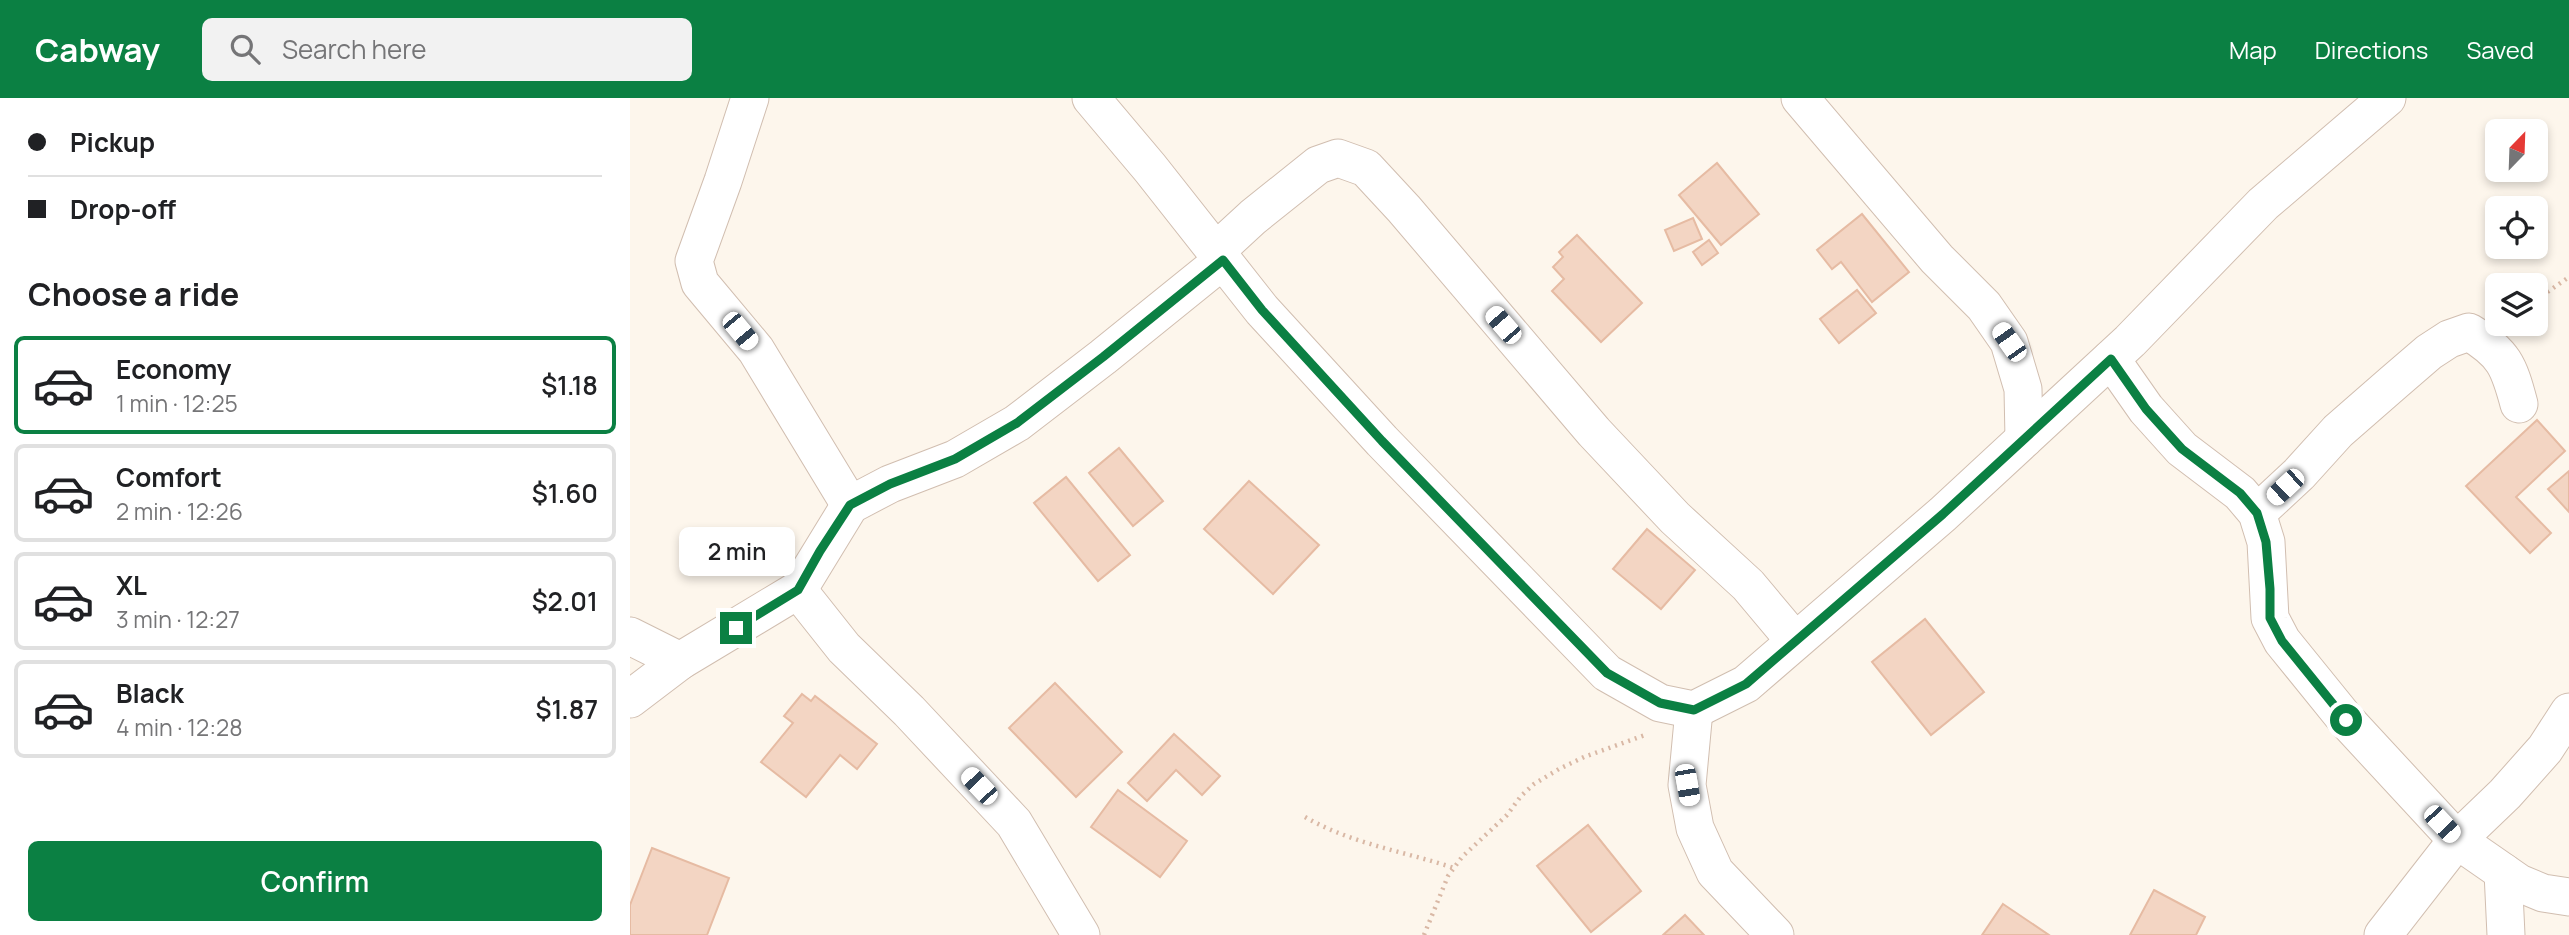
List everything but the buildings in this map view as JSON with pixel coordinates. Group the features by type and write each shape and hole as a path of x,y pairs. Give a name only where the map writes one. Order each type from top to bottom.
{"street":[{"path":"750,98 694,261 700,283 756,350 850,505"},
{"path":"1091,98 1262,310 1382,441 1607,673 1660,703 1688,709 1746,684 1943,514 2111,359 2263,204 2386,98"},
{"path":"1800,98 1937,259 1984,306 2009,342 2023,389 2024,439"},
{"path":"630,699 680,661 798,590 850,505 890,484 955,459 1017,423 1103,357 1219,256 1253,217 1318,165 1338,158 1366,168 1594,432 1675,518 1748,585 1795,641"},
{"path":"2257,513 2299,474 2338,431 2429,352 2449,339 2469,332 2493,347 2511,373 2519,404"},
{"path":"2111,359 2146,409 2182,449 2240,493 2257,513 2266,542 2270,618 2282,641 2346,720 2457,840 2519,883 2543,894 2569,897"},
{"path":"798,590 844,648 909,711 1014,823 1081,935"},
{"path":"630,636 680,661"},
{"path":"1688,709 1687,785 1695,828 1715,872 1775,935"},
{"path":"2383,935 2457,840 2505,794 2545,749 2569,712"},
{"path":"2503,872 2506,935"}],"path":[{"path":"2548,291 2569,276"},
{"path":"1424,935 1448,876 1534,784 1584,757 1644,736 1688,709"},
{"path":"1305,817 1325,829 1366,845 1420,856 1454,868"}],"route":[{"path":"736,628 798,590 850,505 890,484 955,459 1017,423 1223,260 1262,310 1382,441 1607,673 1660,703 1694,710 1746,684 1943,514 2111,359 2146,409 2182,449 2240,493 2257,513 2266,542 2270,618 2282,641 2346,720"}]}
